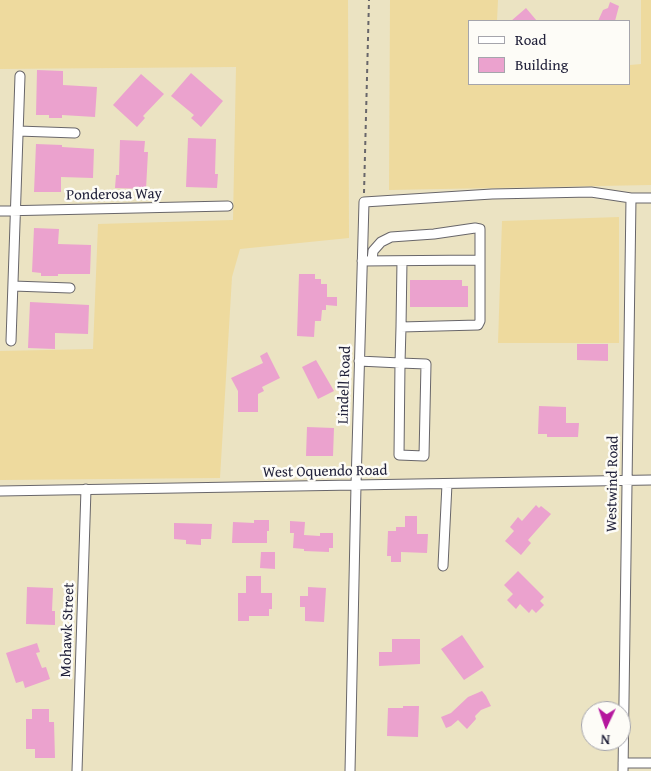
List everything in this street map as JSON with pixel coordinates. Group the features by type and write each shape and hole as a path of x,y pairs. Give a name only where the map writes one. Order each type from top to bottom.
{"street":[{"path":"11,341 20,76"},
{"path":"18,131 75,133"},
{"path":"364,202 492,194 590,192 631,198 651,198"},
{"name":"Westwind Road","path":"623,767 631,198"},
{"name":"Lindell Road","path":"350,771 364,202"},
{"name":"Ponderosa Way","path":"0,211 228,206"},
{"path":"372,261 372,251 382,242 391,238 480,229 480,321 478,325 401,326"},
{"path":"362,262 480,260"},
{"path":"359,361 400,363 426,364 424,456 399,455 400,363 402,261"},
{"path":"13,286 70,288"},
{"name":"West Oquendo Road","path":"0,491 651,480"},
{"path":"443,566 447,484"},
{"name":"Mohawk Street","path":"77,771 86,489"},
{"path":"623,767 651,762"}],"path":[{"path":"364,202 369,0"}],"sand":[{"path":"0,0 348,0 349,238 240,249 232,277 220,478 0,480 0,351 93,349 98,224 233,220 236,67 0,69"},
{"path":"390,0 498,0 497,20 468,20 468,85 631,85 631,65 641,64 641,0 651,0 651,185 389,190"},
{"path":"619,217 619,343 498,343 502,221"}],"building":[{"path":"610,2 619,6 615,20 598,20 603,10 608,8"},
{"path":"526,8 536,20 512,20"},
{"path":"37,70 63,71 63,85 97,87 95,117 62,115 62,118 49,118 49,115 36,115"},
{"path":"191,73 223,101 201,127 191,118 194,115 171,96"},
{"path":"141,74 164,94 143,116 145,118 137,127 113,105"},
{"path":"188,138 216,139 215,174 218,174 217,188 186,187"},
{"path":"120,140 145,141 144,152 148,152 146,189 115,188 116,175 119,175"},
{"path":"36,144 94,149 93,178 61,177 61,192 34,192"},
{"path":"34,228 59,229 58,244 91,245 90,274 41,276 41,273 32,272"},
{"path":"299,274 315,274 315,279 321,279 321,284 327,284 327,297 337,297 337,306 326,305 326,310 322,310 321,321 315,321 314,337 297,336"},
{"path":"410,280 462,280 462,286 468,286 468,307 410,307"},
{"path":"30,302 89,305 88,334 55,333 55,349 28,348"},
{"path":"577,344 608,344 608,361 577,360"},
{"path":"267,352 280,378 262,387 264,391 258,394 258,412 238,412 238,391 231,378 263,363 260,356"},
{"path":"316,360 334,391 318,399 302,367"},
{"path":"539,406 566,407 566,423 579,423 578,437 547,437 547,434 538,434"},
{"path":"307,427 334,428 333,456 306,456"},
{"path":"536,505 539,508 541,506 551,514 528,540 531,543 521,555 505,541 514,531 510,527 518,517 522,521"},
{"path":"405,516 417,516 417,534 428,534 427,553 401,552 401,562 391,562 391,556 387,556 388,531 396,531 396,527 405,527"},
{"path":"254,520 269,520 267,543 232,543 233,522 254,523"},
{"path":"290,521 305,522 304,535 320,536 320,533 333,533 333,548 329,548 329,552 304,551 304,549 293,548 294,533 290,533"},
{"path":"174,523 212,524 211,539 201,539 201,545 186,544 186,540 174,539"},
{"path":"261,552 275,552 275,569 260,568"},
{"path":"518,571 544,597 540,601 544,605 536,613 532,609 529,613 520,604 516,609 507,600 513,594 504,585"},
{"path":"246,576 261,576 261,593 272,593 272,609 269,609 269,616 249,616 249,621 238,621 238,593 246,593"},
{"path":"27,587 53,588 52,611 55,611 55,625 26,624"},
{"path":"308,587 326,588 324,622 305,621 305,607 300,607 300,596 308,596"},
{"path":"462,635 484,667 464,680 441,649"},
{"path":"392,639 420,639 420,664 379,666 379,652 392,652"},
{"path":"37,643 40,652 36,653 42,668 46,667 50,679 25,688 23,681 16,683 6,653"},
{"path":"482,691 491,706 481,710 467,729 458,720 446,728 441,717 451,713 468,697"},
{"path":"403,706 419,706 418,737 387,736 388,708 403,708"},
{"path":"32,709 49,709 49,722 54,722 55,758 35,758 35,749 26,749 26,719 32,719"}]}
